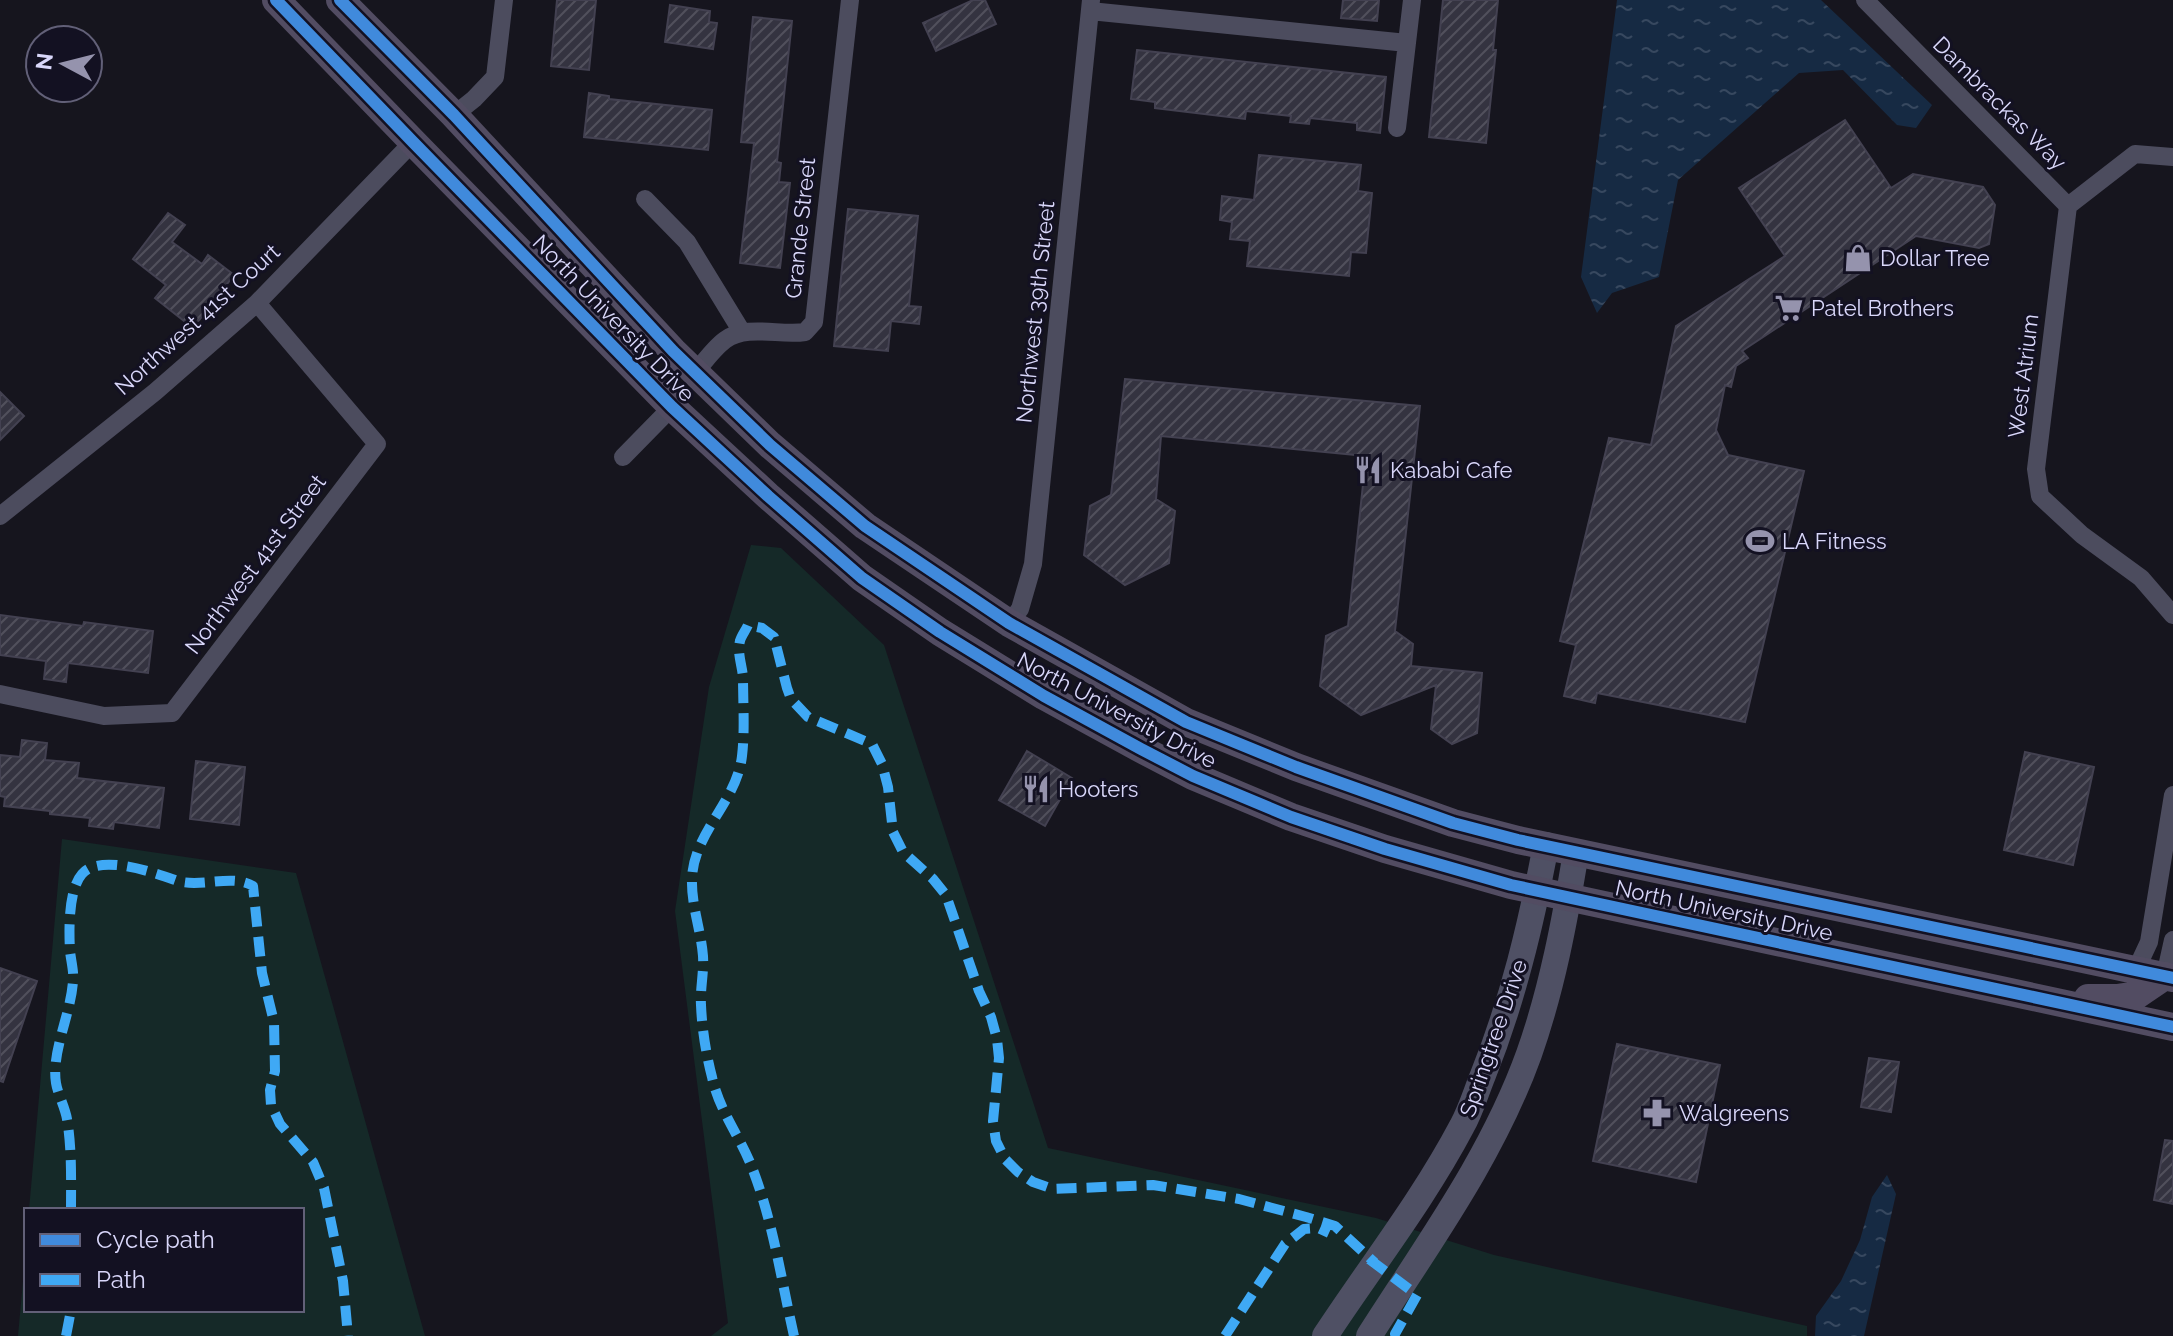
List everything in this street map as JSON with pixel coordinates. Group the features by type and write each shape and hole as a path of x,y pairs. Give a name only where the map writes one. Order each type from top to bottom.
{"main road":[{"name":"North University Drive","path":"276,0 679,413 768,496 862,578 955,642 1044,696 1193,776 1291,817 1385,849 1537,891 2173,1027"},
{"name":"North University Drive","path":"340,0 454,115 688,365 770,445 865,526 1009,623 1186,722 1296,767 1453,823 1576,852 2169,977"},
{"path":"614,346 631,347 654,368 688,365"},
{"path":"679,413 712,405 739,430 759,432"},
{"path":"2033,997 2117,998 2137,995 2169,977"},
{"path":"2145,1021 2173,1009"}],"street":[{"path":"454,115 495,77 504,0"},
{"name":"Grande Street","path":"742,332 805,332 814,322 850,0"},
{"path":"1397,128 1412,0"},
{"name":"Dambrackas Way","path":"1865,0 2068,206"},
{"path":"1090,5 1407,43"},
{"name":"Northwest 39th Street","path":"1009,623 1020,609 1033,564 1090,5"},
{"name":"Northwest 41st Court","path":"0,516 155,392 257,303 413,142"},
{"path":"2068,206 2135,154 2173,157"},
{"path":"645,199 687,242 742,332 724,340 688,365"},
{"name":"West Atrium","path":"2068,206 2036,469 2040,496 2082,535 2141,578 2173,615"},
{"name":"Northwest 41st Street","path":"0,694 104,716 172,713 377,444 257,303"},
{"path":"623,457 679,413"},
{"path":"2136,970 2149,942 2173,795"},
{"name":"Springtree Drive","path":"1325,1336 1425,1191 1464,1124 1510,999 1532,919 1546,845"},
{"name":"Springtree Drive","path":"1369,1336 1457,1202 1529,1055 1549,989 1576,852"},
{"path":"2169,977 2173,940"}],"green space":[{"path":"751,545 781,548 884,645 1048,1148 1376,1218 1494,1255 1807,1326 1807,1336 711,1336 728,1323 675,911 709,687"},
{"path":"62,839 296,873 425,1336 18,1336 24,1270 24,1312 304,1312 304,1208 29,1208"}],"water":[{"path":"1617,0 1821,0 1932,105 1916,128 1897,125 1843,70 1799,73 1678,180 1659,277 1612,293 1597,313 1581,277"},
{"path":"1887,1175 1896,1194 1864,1336 1815,1336 1816,1316 1841,1281 1860,1240 1872,1197"}],"building":[{"path":"557,0 596,0 589,70 551,66"},
{"path":"973,0 985,0 996,24 936,51 923,23"},
{"path":"1343,0 1379,0 1377,21 1341,18"},
{"path":"1443,0 1498,0 1486,143 1429,137"},
{"path":"670,5 710,11 709,22 717,23 713,49 665,42"},
{"path":"753,17 792,21 777,162 781,163 779,182 790,183 780,268 740,263 754,143 741,142"},
{"path":"1137,50 1386,77 1380,133 1357,130 1357,123 1310,118 1309,124 1290,122 1291,116 1246,111 1245,119 1155,108 1155,102 1131,99"},
{"path":"589,93 609,96 609,99 712,110 708,150 584,137"},
{"path":"1845,120 1891,188 1913,174 1983,187 1995,205 1989,244 1979,248 1916,236 1742,351 1748,358 1736,366 1731,387 1725,385 1716,430 1728,455 1804,471 1745,722 1597,693 1595,703 1564,696 1576,645 1560,641 1609,438 1651,445 1676,326 1785,256 1739,188"},
{"path":"1259,155 1361,165 1358,191 1372,193 1366,253 1351,252 1349,276 1247,266 1250,241 1230,239 1232,222 1220,220 1222,196 1254,200"},
{"path":"848,209 918,216 909,306 921,307 919,324 891,321 888,351 834,346"},
{"path":"168,213 185,225 172,242 202,264 208,255 234,275 193,328 155,298 166,285 133,259"},
{"path":"1125,379 1420,406 1395,631 1413,644 1411,666 1482,673 1477,733 1452,744 1431,729 1436,685 1361,715 1320,686 1326,636 1348,626 1366,456 1161,436 1156,499 1175,511 1169,563 1125,585 1084,555 1090,506 1111,495"},
{"path":"0,392 24,416 0,440"},
{"path":"0,615 153,631 148,673 68,663 66,682 44,679 46,661 0,655"},
{"path":"22,740 47,743 45,760 79,763 77,778 164,788 159,828 114,822 113,829 89,826 90,818 4,806 5,797 0,796 0,755 20,757"},
{"name":"Hooters","path":"1027,751 1072,778 1045,826 999,800"},
{"path":"2025,752 2094,767 2073,865 2004,850"},
{"path":"196,761 245,767 239,825 190,819"},
{"path":"0,968 37,981 3,1082 0,1081"},
{"name":"Walgreens","path":"1617,1044 1720,1065 1696,1182 1593,1161"},
{"path":"1869,1058 1899,1062 1891,1112 1861,1107"},
{"path":"2165,1140 2173,1141 2173,1204 2154,1200"}],"marked path":[{"path":"794,1336 759,1186 719,1100 710,1068 701,999 703,956 692,888 700,846 732,788 742,756 743,677 739,646 748,625 762,628 774,637 791,699 808,717 872,744 888,787 893,832 903,852 946,895 997,1039 999,1058 993,1121 996,1141 1005,1159 1033,1182 1053,1189 1153,1185 1239,1199 1306,1217 1335,1226 1375,1263"},
{"path":"71,1208 69,1130 55,1071 73,981 70,922 77,881 90,868 114,865 142,869 185,882 235,881 253,886 262,973 274,1022 275,1071 270,1090 271,1105 280,1124 313,1162 324,1188 343,1281 348,1336"},
{"path":"1225,1336 1285,1244 1304,1229 1318,1228 1329,1233"},
{"path":"1369,1259 1417,1295 1396,1336"},
{"path":"66,1336 71,1312"}],"cycle path":[{"path":"276,0 672,407 862,578 940,632 1044,696 1141,749 1193,776 1291,817 1385,849 1511,885 2173,1027"},
{"path":"340,0 454,115 673,351 770,445 865,526 1009,623 1186,722 1296,767 1453,823 1518,840 2173,978"}],"place":[{"name":"Dollar Tree","path":"1858,258"},
{"name":"Patel Brothers","path":"1789,308"},
{"name":"Kababi Cafe","path":"1368,470"},
{"name":"LA Fitness","path":"1760,541"},
{"name":"Hooters","path":"1036,789"},
{"name":"Walgreens","path":"1657,1113"}]}
